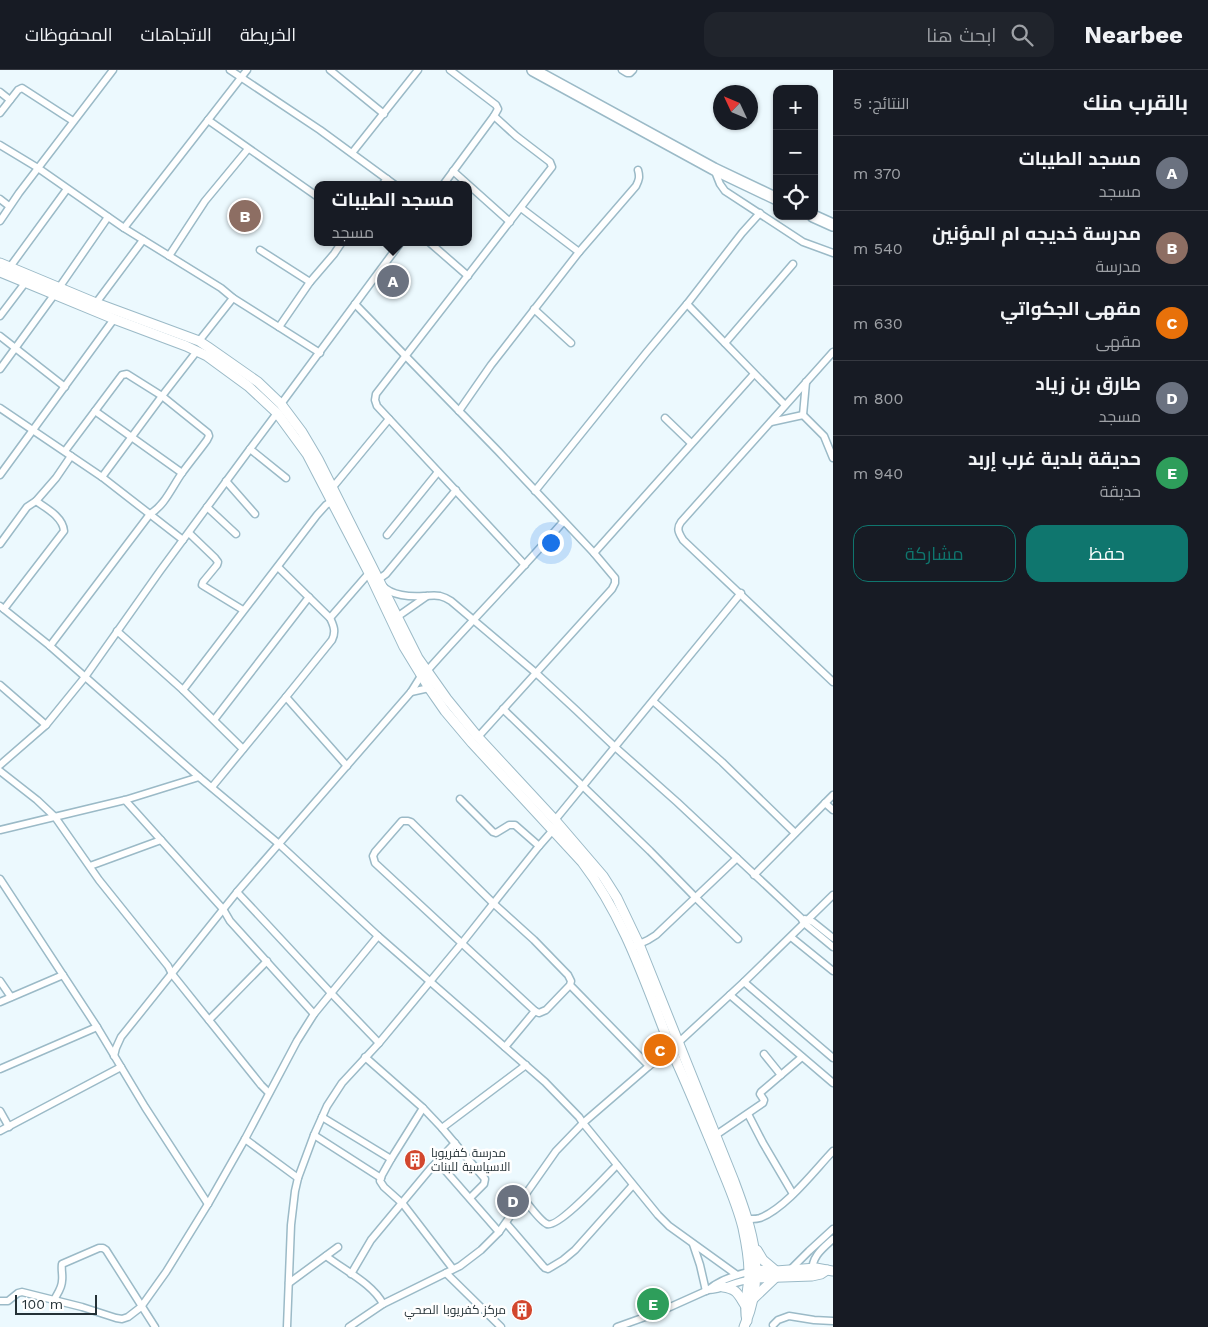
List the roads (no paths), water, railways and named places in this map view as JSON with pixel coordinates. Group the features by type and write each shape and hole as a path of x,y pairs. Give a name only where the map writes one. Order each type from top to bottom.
{"highway":[{"path":"533,70 714,169 773,197"},
{"path":"548,70 707,158 773,190"},
{"path":"818,211 833,218"},
{"path":"818,218 833,225"}],"main road":[{"path":"0,264 10,267 114,319 198,346 207,356 248,386 277,413 307,454 369,573 404,647 503,778 553,830 592,875 636,946 679,1042 696,1095 735,1201 760,1257 776,1274"},
{"path":"0,272 26,283 96,303 198,346 235,365 258,382 281,404 311,445 418,658 429,688 457,719 478,736 555,820 603,876 620,905 672,1049 716,1135 734,1181 744,1220 748,1258 753,1275 744,1311 745,1324"},
{"path":"745,1324 751,1312 754,1298 754,1242"},
{"path":"753,1275 812,1272 820,1268 830,1270"},
{"path":"754,1298 776,1274 790,1270 812,1272"},
{"path":"723,1286 735,1290 746,1305"}],"street":[{"path":"0,221 9,206 113,70"},
{"path":"230,70 302,118 390,181"},
{"path":"124,228 247,70"},
{"path":"330,70 384,114"},
{"path":"352,153 418,70"},
{"path":"446,181 498,109 496,105 450,70"},
{"path":"622,70 627,73 633,70"},
{"path":"0,113 18,90 22,88 73,121"},
{"path":"0,92 10,100"},
{"path":"494,116 552,165 552,167 375,397 375,402 525,565"},
{"path":"208,120 314,194"},
{"path":"0,145 38,168 124,228 221,288 233,298 320,353"},
{"path":"169,256 205,201 248,149"},
{"path":"714,169 720,184 726,191 803,242 833,253"},
{"path":"459,411 490,365 578,252 639,182 638,170"},
{"path":"454,171 465,181"},
{"path":"472,187 510,222"},
{"path":"10,267 67,189"},
{"path":"0,199 9,206"},
{"path":"521,208 578,252"},
{"path":"535,491 687,304 742,233 760,214"},
{"path":"0,370 57,292 108,217"},
{"path":"96,303 143,240"},
{"path":"279,327 310,282 339,246"},
{"path":"281,404 398,246"},
{"path":"434,246 468,276"},
{"path":"260,250 310,282"},
{"path":"725,342 793,264"},
{"path":"0,316 26,283"},
{"path":"102,477 233,298"},
{"path":"356,304 594,553 616,580 615,586 478,736"},
{"path":"687,304 785,405"},
{"path":"534,309 571,343"},
{"path":"0,475 114,319"},
{"path":"0,336 65,387"},
{"path":"833,352 678,526 678,530 684,540 833,682"},
{"path":"50,646 150,514 168,496 182,472 209,436 208,433 162,396 127,374 122,375 65,451"},
{"path":"594,553 754,374"},
{"path":"802,416 806,382"},
{"path":"0,408 102,477 183,540"},
{"path":"94,411 182,472"},
{"path":"0,765 46,725 85,676 277,413"},
{"path":"770,422 802,416"},
{"path":"802,416 824,436 833,458"},
{"path":"665,418 691,443"},
{"path":"333,487 389,419"},
{"path":"250,449 286,478"},
{"path":"0,544 27,507 36,501 72,456"},
{"path":"387,535 438,472"},
{"path":"226,481 255,514"},
{"path":"456,490 380,582 384,588 413,596 438,595 447,598 536,673 833,947"},
{"path":"36,501 55,515 64,526 64,531 2,608 50,646 199,777 279,844 429,982 526,1065 580,1117 583,1124 663,1221 737,1275"},
{"path":"183,690 317,515 332,501"},
{"path":"207,507 236,534"},
{"path":"114,1056 121,1037 237,892 411,692 424,674 563,522"},
{"path":"189,533 218,562 202,586 243,610"},
{"path":"212,787 334,636 334,629 330,618 278,567"},
{"path":"330,618 369,573"},
{"path":"555,820 740,593"},
{"path":"397,617 427,596"},
{"path":"214,720 309,597"},
{"path":"117,631 183,690 243,749"},
{"path":"0,685 46,725"},
{"path":"411,692 429,688"},
{"path":"286,697 347,766"},
{"path":"653,701 722,762 795,833"},
{"path":"503,709 738,939"},
{"path":"0,771 55,818 99,880 168,966 172,974 269,1093"},
{"path":"0,830 125,800 199,777"},
{"path":"754,875 833,796"},
{"path":"460,799 493,832 496,833 510,825 516,825 538,846"},
{"path":"125,800 314,1014"},
{"path":"825,803 833,810"},
{"path":"408,820 493,903 534,940 566,972 570,979 570,985 546,1010 539,1013 535,1011 375,863 373,856 402,821 408,820"},
{"path":"288,1327 292,1213 295,1191 314,1135 327,1106 352,1070 462,943 538,846 553,830"},
{"path":"90,866 161,840"},
{"path":"636,946 656,935 737,858"},
{"path":"0,879 97,1027 208,1204"},
{"path":"237,892 378,1042"},
{"path":"679,1042 744,982 791,936 804,920 833,895"},
{"path":"804,920 813,922 833,938"},
{"path":"0,1301 8,1301 22,1292 122,1319 128,1317 141,1307 166,1272 208,1204 297,1041 314,1014 378,936"},
{"path":"791,936 833,971"},
{"path":"209,1020 267,961"},
{"path":"0,1002 63,974"},
{"path":"0,981 11,997"},
{"path":"744,982 833,1058"},
{"path":"570,985 649,1066"},
{"path":"730,995 833,1083"},
{"path":"505,1047 535,1011"},
{"path":"0,1069 97,1027"},
{"path":"349,1327 383,1304 446,1273 474,1256 499,1232 550,1158 583,1124 649,1066 672,1049"},
{"path":"764,1054 781,1075"},
{"path":"365,1057 423,1108 485,1178 484,1184 470,1198"},
{"path":"716,1135 763,1103 764,1101 760,1093 802,1057"},
{"path":"442,1128 526,1065"},
{"path":"0,1131 121,1067"},
{"path":"380,1178 423,1108"},
{"path":"0,1111 9,1127"},
{"path":"748,1114 793,1194"},
{"path":"322,1117 391,1159"},
{"path":"314,1135 380,1178 382,1184 403,1204 453,1269"},
{"path":"245,1139 298,1178"},
{"path":"351,1274 371,1240 455,1142"},
{"path":"744,1220 759,1218 774,1210 793,1194 833,1151"},
{"path":"437,1161 499,1232"},
{"path":"524,1198 545,1223 551,1225 568,1214 617,1166"},
{"path":"506,1222 543,1266 548,1269 575,1250 633,1185"},
{"path":"790,1270 808,1250 833,1229"},
{"path":"812,1272 817,1253 833,1239"},
{"path":"692,1243 708,1291"},
{"path":"289,1283 338,1247"},
{"path":"54,1300 61,1287 62,1264 101,1248 106,1250 155,1327"},
{"path":"326,1256 371,1289 383,1304"},
{"path":"446,1273 501,1327"},
{"path":"708,1291 714,1285 737,1275 753,1275"},
{"path":"617,1327 628,1325 708,1291 716,1290 753,1275"},
{"path":"772,1324 789,1316 833,1321"},
{"path":"814,1320 818,1327"}],"place":[{"name":"مدرسة خديجه ام المؤنين","path":"245,216"},
{"name":"مسجد الطيبات","path":"393,281"},
{"name":"مقهى الجكواتي","path":"660,1050"},
{"name":"مدرسة كفريوبا الاسياسية للبنات","path":"415,1160"},
{"name":"طارق بن زياد","path":"513,1201"},
{"name":"حديقة بلدية غرب إربد","path":"653,1304"},
{"name":"مركز كفريوبا الصحي","path":"522,1310"}]}
